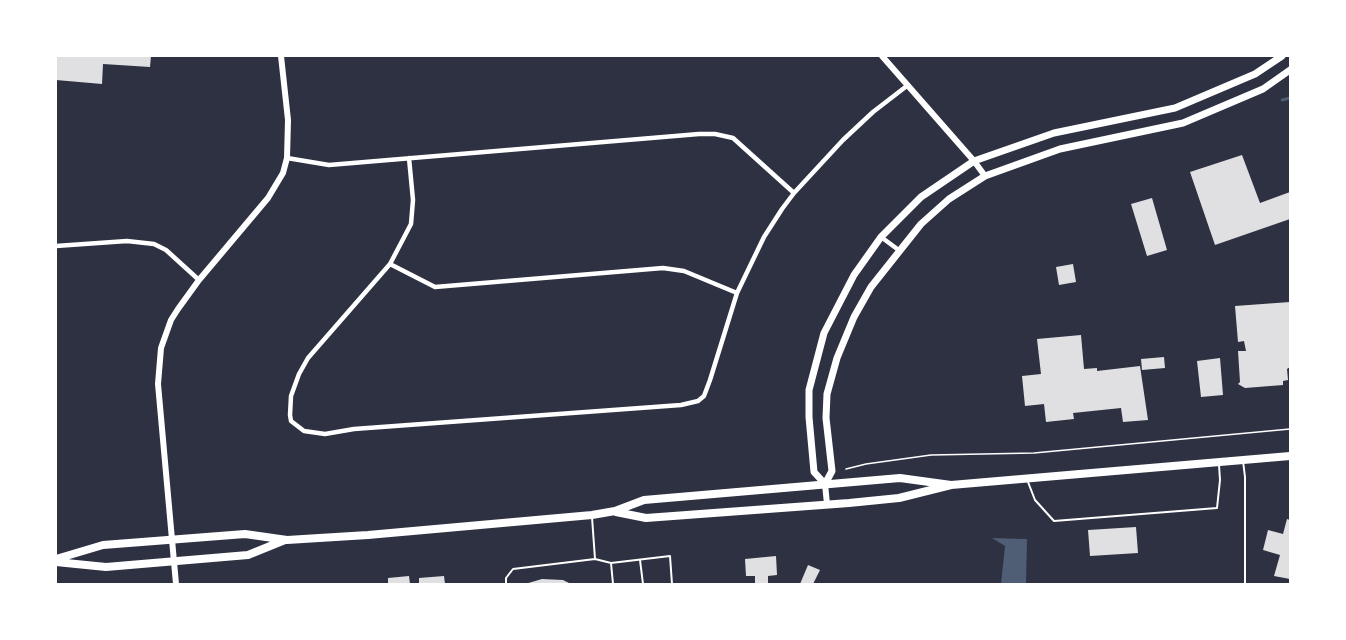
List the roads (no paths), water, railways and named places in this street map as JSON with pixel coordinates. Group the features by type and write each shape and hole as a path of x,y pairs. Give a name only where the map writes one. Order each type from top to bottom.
{"main road":[{"path":"825,484 814,472 808,417 809,390 824,333 854,275 881,237 921,197 974,161 1054,133 1175,108 1255,74 1282,56"},
{"path":"825,484 832,471 826,418 827,394 837,358 854,317 871,287 921,224 949,199 985,176 1060,149 1182,123 1263,89 1290,70"},
{"path":"615,511 646,518 827,504 899,498 951,485 1290,456"},
{"path":"56,561 103,545 173,539 245,534 286,540 368,535 592,515 615,511 644,500 900,478 951,485"},
{"path":"56,561 106,567 248,555 286,540"}],"street":[{"path":"176,585 158,384 161,348 171,320 200,280 268,198 283,173 287,158 288,120 281,56"},
{"path":"882,56 985,176"},
{"path":"409,158 413,200 411,224 390,264 308,358 299,374 291,396 290,415 291,421 304,431 325,434 354,429 681,405 698,400 704,396 737,293 764,237 794,193 843,140 873,112 908,85"},
{"path":"287,158 329,165 715,134 733,138 794,193"},
{"path":"881,237 900,251"},
{"path":"56,246 143,241 166,250 200,280"},
{"path":"390,264 435,287 663,268 684,271 737,293"},
{"path":"825,484 827,504"}],"lane":[{"path":"1243,460 1245,585"},
{"path":"1026,479 1035,500 1053,521 1217,508 1219,462"},
{"path":"592,515 595,559"},
{"path":"506,585 506,578 513,569 595,559 611,562 670,556 672,585"},
{"path":"640,560 643,585"},
{"path":"611,562 613,585"}],"water":[{"path":"992,538 1027,539 1026,584 1001,584 1005,546"}],"waterway":[{"path":"1282,100 1290,98"}]}
